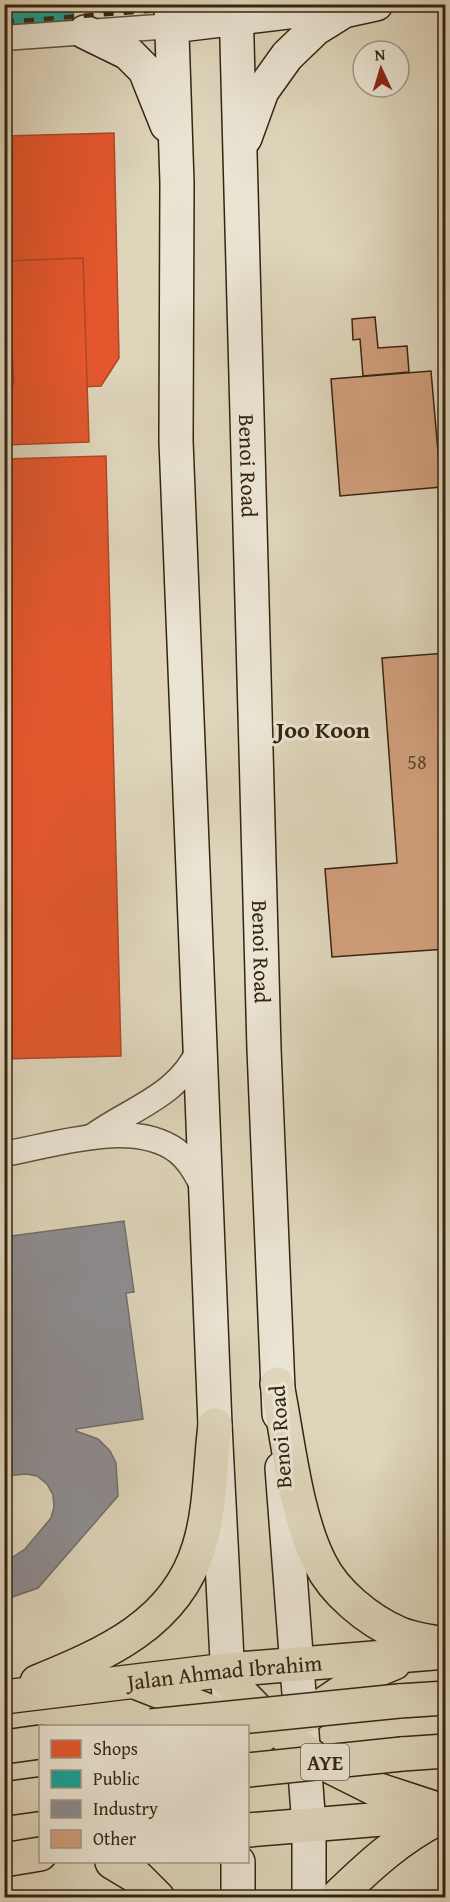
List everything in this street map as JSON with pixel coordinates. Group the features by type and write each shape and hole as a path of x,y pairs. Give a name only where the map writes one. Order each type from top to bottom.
{"main road":[{"path":"172,15 349,4"},
{"path":"240,153 262,91 287,56 315,28 344,11 376,4"},
{"name":"Benoi Road","path":"236,10 264,1049 277,1384 296,1666 269,1734"},
{"name":"Benoi Road","path":"172,15 177,183 176,441 202,1044 215,1425 228,1675 269,1734 309,1826 309,1898"},
{"path":"85,32 128,53 145,70 166,119 173,176 177,183"},
{"path":"277,1384 305,1526 320,1564 338,1590 363,1611 398,1634 446,1645"},
{"path":"4,1696 75,1666 130,1638 171,1602 187,1577 199,1546 215,1425"},
{"name":"Jalan Ahmad Ibrahim","path":"4,1696 446,1652"},
{"path":"249,1770 269,1734 311,1712 370,1673 412,1655"},
{"path":"228,1675 269,1734"},
{"path":"133,1682 245,1725"},
{"name":"AYE","path":"161,1725 446,1698"},
{"path":"249,1726 269,1734 373,1788 446,1813"},
{"path":"4,1747 39,1742"},
{"name":"AYE","path":"249,1772 446,1751"},
{"path":"4,1799 39,1794"},
{"path":"249,1830 446,1813"},
{"path":"336,1898 381,1855 416,1829 446,1813"},
{"path":"4,1860 39,1854"},
{"path":"114,1863 137,1877 158,1898"},
{"path":"238,1863 238,1898"}],"street":[{"path":"4,38 85,32 172,15"},
{"path":"90,1139 121,1117 160,1096 186,1074 202,1044"},
{"path":"4,1154 121,1134 144,1136 178,1152 192,1167 207,1194"}],"building: Shops":[{"path":"114,133 119,358 101,386 42,389 21,367 8,271 4,271 4,136"},
{"path":"83,258 89,442 4,445 4,261"},
{"path":"4,340 12,356 14,382 4,412"},
{"path":"106,456 121,1056 4,1059 4,459"}],"building: Public":[{"path":"4,4 87,4 73,5 74,25 4,30"}],"building: Industry":[{"path":"124,1221 134,1292 126,1293 143,1419 76,1429 76,1431 98,1439 110,1451 116,1463 118,1496 38,1588 4,1600 4,1563 25,1549 51,1518 54,1507 53,1495 47,1484 37,1476 26,1474 4,1476 4,1237"}],"building: Other":[{"path":"375,317 378,348 407,346 409,372 363,376 360,339 353,340 352,319"},
{"path":"431,371 441,487 340,496 331,379"},
{"path":"446,653 446,949 332,957 325,869 397,863 382,658"}],"railway":[{"path":"4,22 237,4"}],"district":[{"name":"Joo Koon","path":"323,729"}]}
